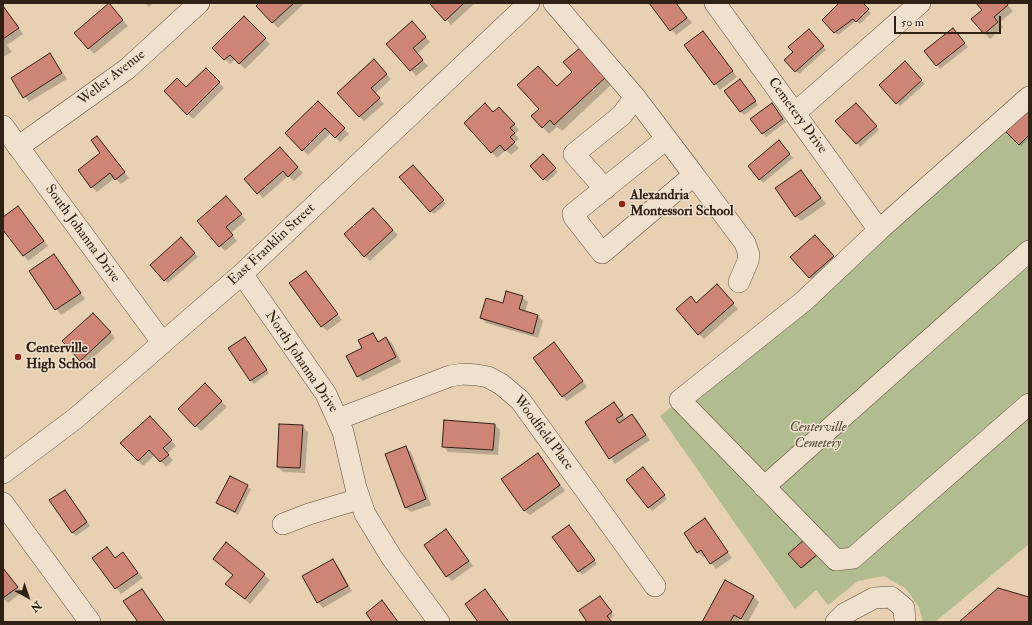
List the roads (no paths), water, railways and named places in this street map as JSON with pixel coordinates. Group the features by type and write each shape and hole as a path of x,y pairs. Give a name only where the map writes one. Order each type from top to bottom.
{"street":[{"name":"Weller Avenue","path":"18,146 127,69 199,3"},
{"name":"East Franklin Street","path":"3,474 76,418 242,274 530,3"},
{"path":"554,3 635,97 745,243 749,255 739,282"},
{"name":"Cemetery Drive","path":"715,3 879,230"},
{"path":"795,113 920,3"},
{"path":"605,189 574,154 622,115 635,97"},
{"path":"1029,97 879,230 804,301 680,400 836,560 853,558 1029,404"},
{"name":"South Johanna Drive","path":"3,126 162,342"},
{"path":"666,139 573,216 603,254 694,174"},
{"path":"764,487 1029,251"},
{"name":"North Johanna Drive","path":"242,274 326,394 338,419 360,499 379,539 439,622"},
{"name":"Woodfield Place","path":"338,419 450,376 463,374 488,377 501,384 520,400 655,586"},
{"path":"283,524 309,514 360,499"},
{"path":"3,503 90,622"},
{"path":"836,622 844,614 874,598 891,597 904,608 905,622"}],"place":[{"name":"Alexandria Montessori School","path":"622,204"},
{"name":"Centerville High School","path":"18,357"}],"park label":[{"name":"Centerville Cemetery","path":"818,436"}]}
